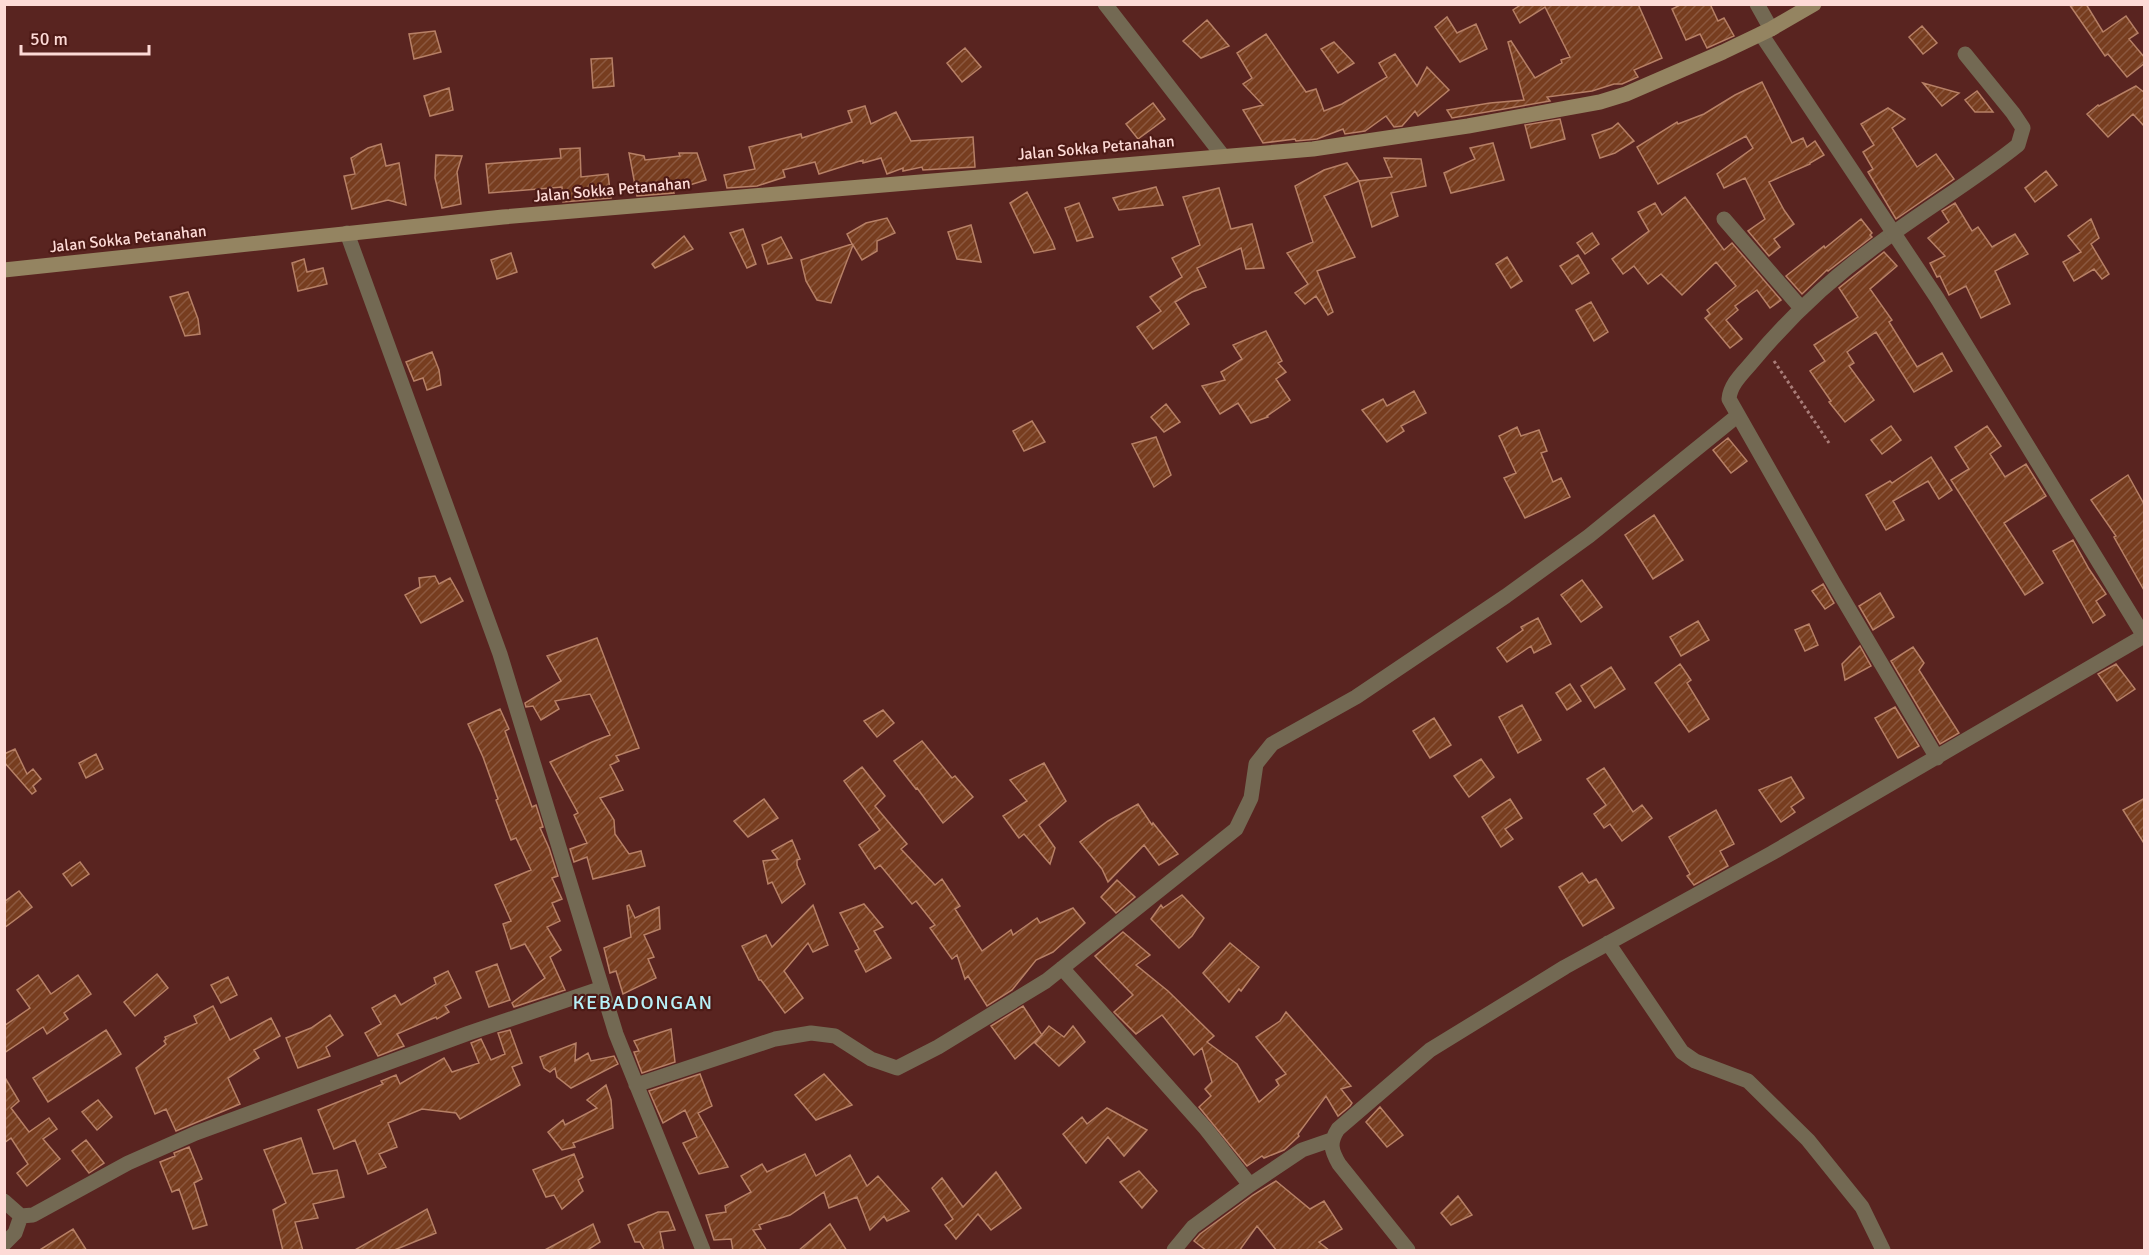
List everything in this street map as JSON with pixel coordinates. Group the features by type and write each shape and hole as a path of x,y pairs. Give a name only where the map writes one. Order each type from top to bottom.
{"main road":[{"name":"Jalan Sokka Petanahan","path":"4,270 527,215 1313,149 1468,126 1600,102 1626,94 1766,32 1814,4"}],"street":[{"path":"1105,4 1223,156"},
{"path":"1408,1251 1339,1164 1332,1151 1331,1140 1338,1129 1430,1050 1565,967 1772,853 2144,636 1937,298 1766,32 1757,4"},
{"path":"1937,758 1737,416 1729,399 1729,392 1764,347 1801,308 1873,247 2013,149 2021,139 2023,128 1965,54"},
{"path":"1724,219 1801,308"},
{"path":"347,233 500,654 616,1034 703,1251"},
{"path":"636,1085 775,1039 811,1033 835,1036 871,1059 897,1068 938,1047 1046,981 1236,829 1251,798 1256,765 1272,744 1356,697 1506,596 1589,536 1737,416"},
{"path":"1608,943 1682,1052 1695,1060 1748,1081 1808,1140 1862,1207 1883,1251"},
{"path":"1062,968 1206,1129 1250,1185"},
{"path":"4,1201 21,1216 33,1215 128,1163 196,1133 469,1033 602,988"},
{"path":"1174,1251 1193,1227 1250,1185 1302,1150 1331,1140"},
{"path":"4,1244 15,1233 21,1216"}],"path":[{"path":"1764,347 1829,443"}],"building":[{"path":"1522,4 1638,4 1662,58 1634,70 1638,77 1622,84 1547,97 1550,101 1452,118 1447,110 1524,100 1508,42 1511,41 1535,78 1562,63 1561,60 1570,57 1545,7 1520,23 1513,10"},
{"path":"1682,4 1710,4 1718,21 1724,18 1734,36 1707,48 1700,34 1686,40 1672,9"},
{"path":"2069,4 2086,4 2103,32 2126,16 2138,33 2129,39 2145,58 2145,63 2127,77 2108,54 2105,56"},
{"path":"1447,17 1457,33 1476,24 1487,49 1460,62 1435,27"},
{"path":"1207,20 1229,46 1201,58 1183,41"},
{"path":"1922,26 1937,43 1923,54 1909,37"},
{"path":"435,31 441,52 414,59 409,34"},
{"path":"1266,34 1306,92 1316,89 1324,111 1342,104 1387,77 1379,63 1395,54 1417,86 1427,67 1449,90 1418,116 1415,111 1402,126 1394,127 1386,116 1365,131 1345,134 1343,129 1317,139 1263,143 1243,110 1263,105 1243,84 1252,78 1237,53"},
{"path":"1334,42 1354,63 1338,73 1321,49"},
{"path":"965,48 981,67 962,82 947,63"},
{"path":"612,58 614,86 593,88 591,59"},
{"path":"1762,82 1792,143 1803,138 1807,147 1815,141 1824,155 1810,164 1769,182 1794,224 1774,239 1780,247 1769,256 1748,231 1765,219 1745,178 1724,188 1717,174 1753,148 1746,136 1658,184 1637,147 1677,122 1678,124 1704,114"},
{"path":"1923,83 1959,93 1942,106"},
{"path":"2136,86 2145,93 2145,127 2133,114 2108,137 2087,114 2098,105"},
{"path":"449,88 453,110 430,116 424,96"},
{"path":"1977,91 1993,112 1975,112 1965,100"},
{"path":"1153,103 1165,119 1138,139 1126,124"},
{"path":"865,106 871,124 896,112 911,141 973,137 975,167 923,170 922,167 903,171 903,168 887,174 881,158 863,163 863,160 819,174 815,162 783,170 785,177 757,186 727,188 724,175 755,169 749,147 801,134 802,138 852,122 848,111"},
{"path":"1888,108 1905,119 1892,128 1917,167 1936,154 1954,179 1896,219 1868,172 1873,169 1863,152 1874,145 1861,124"},
{"path":"1560,119 1565,139 1531,148 1525,125"},
{"path":"1618,123 1634,141 1615,153 1600,158 1592,135 1612,128"},
{"path":"1493,143 1504,180 1451,193 1444,173 1475,159 1470,148"},
{"path":"381,144 386,166 399,163 406,205 388,200 352,209 344,176 355,174 351,158 368,148"},
{"path":"580,148 581,177 608,174 611,198 563,202 562,187 489,193 486,164 561,158 560,149"},
{"path":"629,153 644,156 645,160 680,156 679,153 697,153 706,180 673,190 674,193 637,196"},
{"path":"436,155 462,156 457,172 461,204 442,208 435,178"},
{"path":"1384,158 1421,159 1426,186 1391,193 1398,216 1372,227 1359,181 1392,177"},
{"path":"1347,163 1359,181 1324,196 1355,257 1317,271 1333,312 1328,315 1316,296 1305,304 1295,293 1308,284 1287,253 1313,242 1295,186 1324,170"},
{"path":"2046,171 2057,185 2035,202 2025,188"},
{"path":"1156,187 1163,205 1119,210 1113,198"},
{"path":"1219,188 1231,229 1252,224 1264,268 1246,269 1241,248 1197,268 1206,287 1175,302 1189,324 1153,349 1137,327 1161,311 1150,297 1182,277 1172,258 1200,245 1183,197"},
{"path":"1027,192 1055,249 1034,253 1010,203"},
{"path":"1685,197 1724,250 1732,243 1781,300 1770,308 1757,290 1735,306 1738,310 1726,320 1742,339 1730,348 1705,318 1710,314 1707,310 1736,286 1716,262 1682,295 1661,274 1648,284 1634,266 1623,274 1612,259 1649,231 1638,212 1655,203 1662,215"},
{"path":"1079,203 1093,237 1077,241 1065,208"},
{"path":"1955,203 1972,231 1978,227 1992,247 2015,234 2028,254 1995,271 2010,304 1981,318 1966,286 1949,295 1940,276 1937,277 1930,263 1945,256 1928,238 1949,222 1942,211"},
{"path":"887,218 895,233 877,241 877,251 862,260 853,245 831,303 817,300 806,281 801,260 852,244 847,234 866,223"},
{"path":"1861,219 1872,233 1870,235 1872,237 1827,270 1802,294 1786,276"},
{"path":"2091,219 2099,238 2091,244 2109,274 2102,279 2094,269 2074,281 2063,262 2081,252 2068,236"},
{"path":"971,225 981,262 957,259 948,232"},
{"path":"743,229 756,264 747,268 730,233"},
{"path":"1592,233 1599,244 1585,254 1577,243"},
{"path":"684,236 693,249 655,268 652,264"},
{"path":"781,237 792,258 768,264 762,245"},
{"path":"1884,252 1897,266 1870,289 1892,320 1889,322 1917,367 1942,353 1952,371 1914,392 1876,332 1847,352 1854,363 1849,366 1874,400 1845,422 1829,402 1831,401 1810,371 1825,361 1814,345 1858,317 1839,288"},
{"path":"511,253 517,272 497,279 491,260"},
{"path":"1578,255 1589,273 1572,284 1560,266"},
{"path":"1507,257 1522,281 1511,288 1496,264"},
{"path":"304,259 307,272 323,268 327,284 298,291 292,263"},
{"path":"188,292 198,319 200,334 185,336 170,297"},
{"path":"1591,302 1608,332 1594,341 1576,310"},
{"path":"1266,331 1282,361 1278,363 1286,372 1276,379 1290,400 1268,417 1251,423 1238,403 1220,414 1202,386 1225,380 1221,372 1242,359 1233,345"},
{"path":"432,352 439,370 441,385 427,390 423,378 414,381 406,362"},
{"path":"1414,391 1426,413 1401,426 1404,431 1387,442 1362,410 1383,399 1387,406"},
{"path":"1166,404 1180,422 1164,432 1151,417"},
{"path":"1032,421 1045,442 1024,451 1013,431"},
{"path":"1891,426 1901,440 1882,454 1871,440"},
{"path":"1987,426 2001,446 1990,454 2005,477 2026,464 2046,496 2004,523 2043,583 2025,595 1951,480 1969,469 1955,447"},
{"path":"1517,427 1521,436 1539,430 1547,451 1541,453 1553,482 1561,478 1570,497 1525,518 1504,478 1516,473 1499,436"},
{"path":"1156,437 1171,475 1154,487 1132,444"},
{"path":"1728,438 1747,461 1731,473 1713,450"},
{"path":"1931,457 1952,490 1939,499 1928,481 1893,501 1904,520 1886,530 1866,495 1890,481 1892,483"},
{"path":"2128,475 2145,506 2145,592 2114,537 2116,536 2091,500"},
{"path":"1654,515 1683,560 1653,579 1625,535"},
{"path":"2073,540 2106,594 2096,601 2105,615 2093,623 2053,551"},
{"path":"435,576 439,584 450,578 463,601 421,623 405,595 420,587 419,578"},
{"path":"1582,580 1602,607 1581,622 1561,595"},
{"path":"1823,584 1834,603 1825,609 1812,591"},
{"path":"1880,593 1894,617 1873,630 1859,606"},
{"path":"1538,618 1551,644 1534,653 1531,646 1507,662 1497,648 1523,630 1521,627"},
{"path":"1698,621 1709,640 1681,656 1670,637"},
{"path":"1809,624 1818,645 1805,651 1795,630"},
{"path":"597,638 639,748 616,756 619,761 610,765 623,790 600,798 614,820 615,834 629,854 641,851 645,866 593,879 587,857 574,862 570,849 587,843 574,815 578,813 550,762 610,735 590,694 555,701 559,709 541,720 533,706 526,707 525,703 561,681 547,656"},
{"path":"1860,646 1871,666 1845,680 1842,664"},
{"path":"1913,647 1924,663 1919,670 1959,733 1940,744 1891,661"},
{"path":"1680,664 1691,680 1687,683 1709,719 1689,732 1655,683"},
{"path":"2116,664 2135,689 2117,701 2098,674"},
{"path":"1611,667 1625,689 1595,708 1581,686"},
{"path":"1570,684 1581,701 1567,710 1556,693"},
{"path":"1522,705 1541,740 1518,753 1499,717"},
{"path":"1895,707 1919,746 1898,758 1875,718"},
{"path":"500,709 509,729 505,731 532,807 536,805 543,827 540,828 558,876 552,878 562,899 552,903 560,921 547,927 561,950 550,957 565,990 514,1007 512,1003 545,978 525,944 511,949 503,924 511,921 495,885 531,870 516,838 511,840 483,757 468,724"},
{"path":"883,710 894,723 877,737 864,721"},
{"path":"1434,718 1451,745 1430,758 1413,731"},
{"path":"922,741 952,778 955,776 973,797 943,823 894,761"},
{"path":"15,749 27,774 33,769 41,779 33,786 36,791 32,794 4,762 4,754"},
{"path":"96,754 103,769 86,778 79,763"},
{"path":"1481,759 1494,777 1469,797 1454,776"},
{"path":"1044,763 1066,801 1039,825 1055,848 1050,864 1024,834 1019,838 1003,816 1027,801 1010,780"},
{"path":"862,767 885,796 875,806 907,844 901,849 935,885 942,879 960,906 955,909 982,951 1011,930 1013,935 1037,918 1040,923 1073,908 1085,923 1053,952 1036,960 1012,990 987,1006 968,976 965,979 957,955 952,959 930,928 935,925 916,901 912,904 880,865 875,869 859,845 880,830 844,781"},
{"path":"1604,768 1633,812 1642,805 1652,818 1622,841 1610,824 1604,828 1594,814 1606,805 1587,779"},
{"path":"1791,777 1804,798 1791,807 1795,812 1781,822 1759,790"},
{"path":"2145,798 2145,845 2123,810"},
{"path":"764,799 778,818 748,837 734,821"},
{"path":"1510,799 1522,818 1505,829 1513,839 1501,847 1482,817"},
{"path":"1138,804 1152,825 1153,823 1178,854 1159,865 1144,845 1108,882 1102,869 1080,842 1108,821"},
{"path":"1716,810 1734,844 1720,851 1728,866 1694,885 1687,876 1690,874 1669,837"},
{"path":"792,840 800,859 797,860 797,865 805,884 782,903 772,882 768,884 763,861 778,859 772,851"},
{"path":"80,862 89,874 72,886 63,874"},
{"path":"1582,873 1589,883 1596,879 1614,908 1583,926 1559,887"},
{"path":"1117,880 1135,897 1116,913 1101,897"},
{"path":"19,891 32,907 4,928 4,902"},
{"path":"1182,895 1204,918 1192,936 1179,948 1151,919 1161,905 1163,908"},
{"path":"864,904 883,927 874,931 891,958 866,972 855,951 859,949 840,913"},
{"path":"629,905 635,918 659,907 660,929 644,935 654,957 648,959 656,978 623,994 616,971 610,973 604,948 631,937 627,906"},
{"path":"813,905 828,945 813,952 808,943 784,971 803,998 785,1013 759,980 742,946 766,935 772,947"},
{"path":"1123,932 1150,955 1136,965 1168,991 1214,1036 1207,1042 1237,1064 1259,1102 1279,1085 1276,1080 1286,1074 1256,1037 1280,1021 1286,1012 1351,1086 1341,1089 1352,1103 1350,1106 1338,1116 1326,1096 1298,1134 1299,1136 1284,1150 1264,1158 1262,1156 1247,1166 1199,1107 1211,1096 1205,1089 1212,1082 1202,1048 1194,1055 1162,1015 1136,1034 1114,1012 1133,995 1095,956"},
{"path":"1230,943 1259,967 1241,991 1239,989 1229,1002 1203,973"},
{"path":"497,964 510,1000 489,1007 476,972"},
{"path":"448,971 461,998 445,1006 449,1012 437,1019 436,1017 397,1034 404,1046 378,1056 365,1033 381,1024 372,1008 395,995 401,1005 436,984 434,978"},
{"path":"157,974 168,988 135,1016 124,1002"},
{"path":"38,975 51,994 78,975 91,994 64,1013 68,1019 47,1034 43,1027 4,1053 4,1026 30,1008 17,990"},
{"path":"228,977 237,995 221,1003 211,985"},
{"path":"213,1006 230,1040 271,1018 280,1036 254,1050 259,1058 228,1078 240,1104 176,1131 166,1109 155,1114 136,1068 166,1044 165,1037 197,1023 194,1016"},
{"path":"1023,1006 1042,1035 1015,1059 991,1026"},
{"path":"330,1015 343,1035 326,1047 330,1056 298,1068 286,1038 311,1028"},
{"path":"1049,1026 1064,1037 1073,1026 1085,1042 1059,1066 1035,1043"},
{"path":"671,1029 675,1062 642,1073 634,1052 639,1051 634,1041"},
{"path":"106,1030 121,1054 48,1102 33,1078"},
{"path":"510,1030 522,1063 512,1067 520,1085 460,1119 456,1113 422,1109 388,1123 397,1147 379,1154 386,1167 368,1174 355,1140 334,1149 318,1110 383,1084 381,1081 396,1075 400,1084 444,1058 452,1072 479,1063 471,1043 481,1039 491,1060 505,1054 498,1033"},
{"path":"576,1043 575,1061 588,1053 591,1061 614,1056 618,1064 571,1088 557,1077 555,1068 550,1072 544,1068 540,1057"},
{"path":"700,1074 712,1106 698,1113 728,1167 699,1174 683,1143 697,1137 685,1110 663,1123 649,1091"},
{"path":"824,1074 852,1105 816,1120 795,1095"},
{"path":"4,1076 19,1101 11,1108 29,1132 49,1118 57,1129 43,1139 60,1159 27,1186 17,1173 28,1164 11,1138 4,1143"},
{"path":"606,1085 611,1100 613,1128 573,1143 575,1147 562,1150 548,1132 563,1120 565,1125 597,1108 587,1100"},
{"path":"98,1100 112,1117 97,1130 82,1112"},
{"path":"1380,1107 1403,1135 1387,1147 1366,1122"},
{"path":"1107,1108 1147,1130 1124,1156 1108,1137 1086,1163 1063,1134 1082,1117 1087,1124"},
{"path":"301,1138 313,1174 337,1170 344,1197 313,1204 318,1218 295,1222 303,1251 283,1251 273,1210 286,1203 264,1150"},
{"path":"86,1140 104,1163 89,1173 72,1151"},
{"path":"189,1147 202,1179 194,1183 207,1225 193,1229 179,1189 172,1192 160,1162"},
{"path":"574,1154 583,1177 578,1180 583,1191 562,1209 554,1195 546,1197 533,1170"},
{"path":"805,1154 816,1176 850,1155 867,1186 878,1176 909,1211 887,1221 884,1216 870,1230 857,1197 829,1208 824,1192 790,1215 759,1225 761,1229 753,1230 767,1251 733,1251 731,1239 714,1240 706,1215 726,1212 725,1206 751,1192 741,1176 762,1164 767,1172"},
{"path":"1139,1171 1157,1191 1142,1208 1120,1182"},
{"path":"996,1172 1021,1208 991,1230 978,1214 956,1239 945,1225 953,1219 932,1188 942,1178 963,1207"},
{"path":"1276,1181 1310,1209 1324,1201 1342,1229 1319,1242 1330,1251 1277,1251 1257,1226 1239,1251 1207,1251 1194,1241 1200,1234 1253,1195"},
{"path":"1458,1196 1472,1215 1451,1225 1441,1213"},
{"path":"427,1209 436,1233 392,1251 353,1251"},
{"path":"658,1212 668,1212 675,1230 660,1232 664,1251 645,1251 640,1242 635,1242 628,1225"},
{"path":"593,1224 600,1242 586,1251 543,1251"},
{"path":"830,1224 847,1251 798,1251"},
{"path":"73,1229 87,1251 38,1251"}],"district":[{"name":"KEBADONGAN","path":"643,1002"}]}
